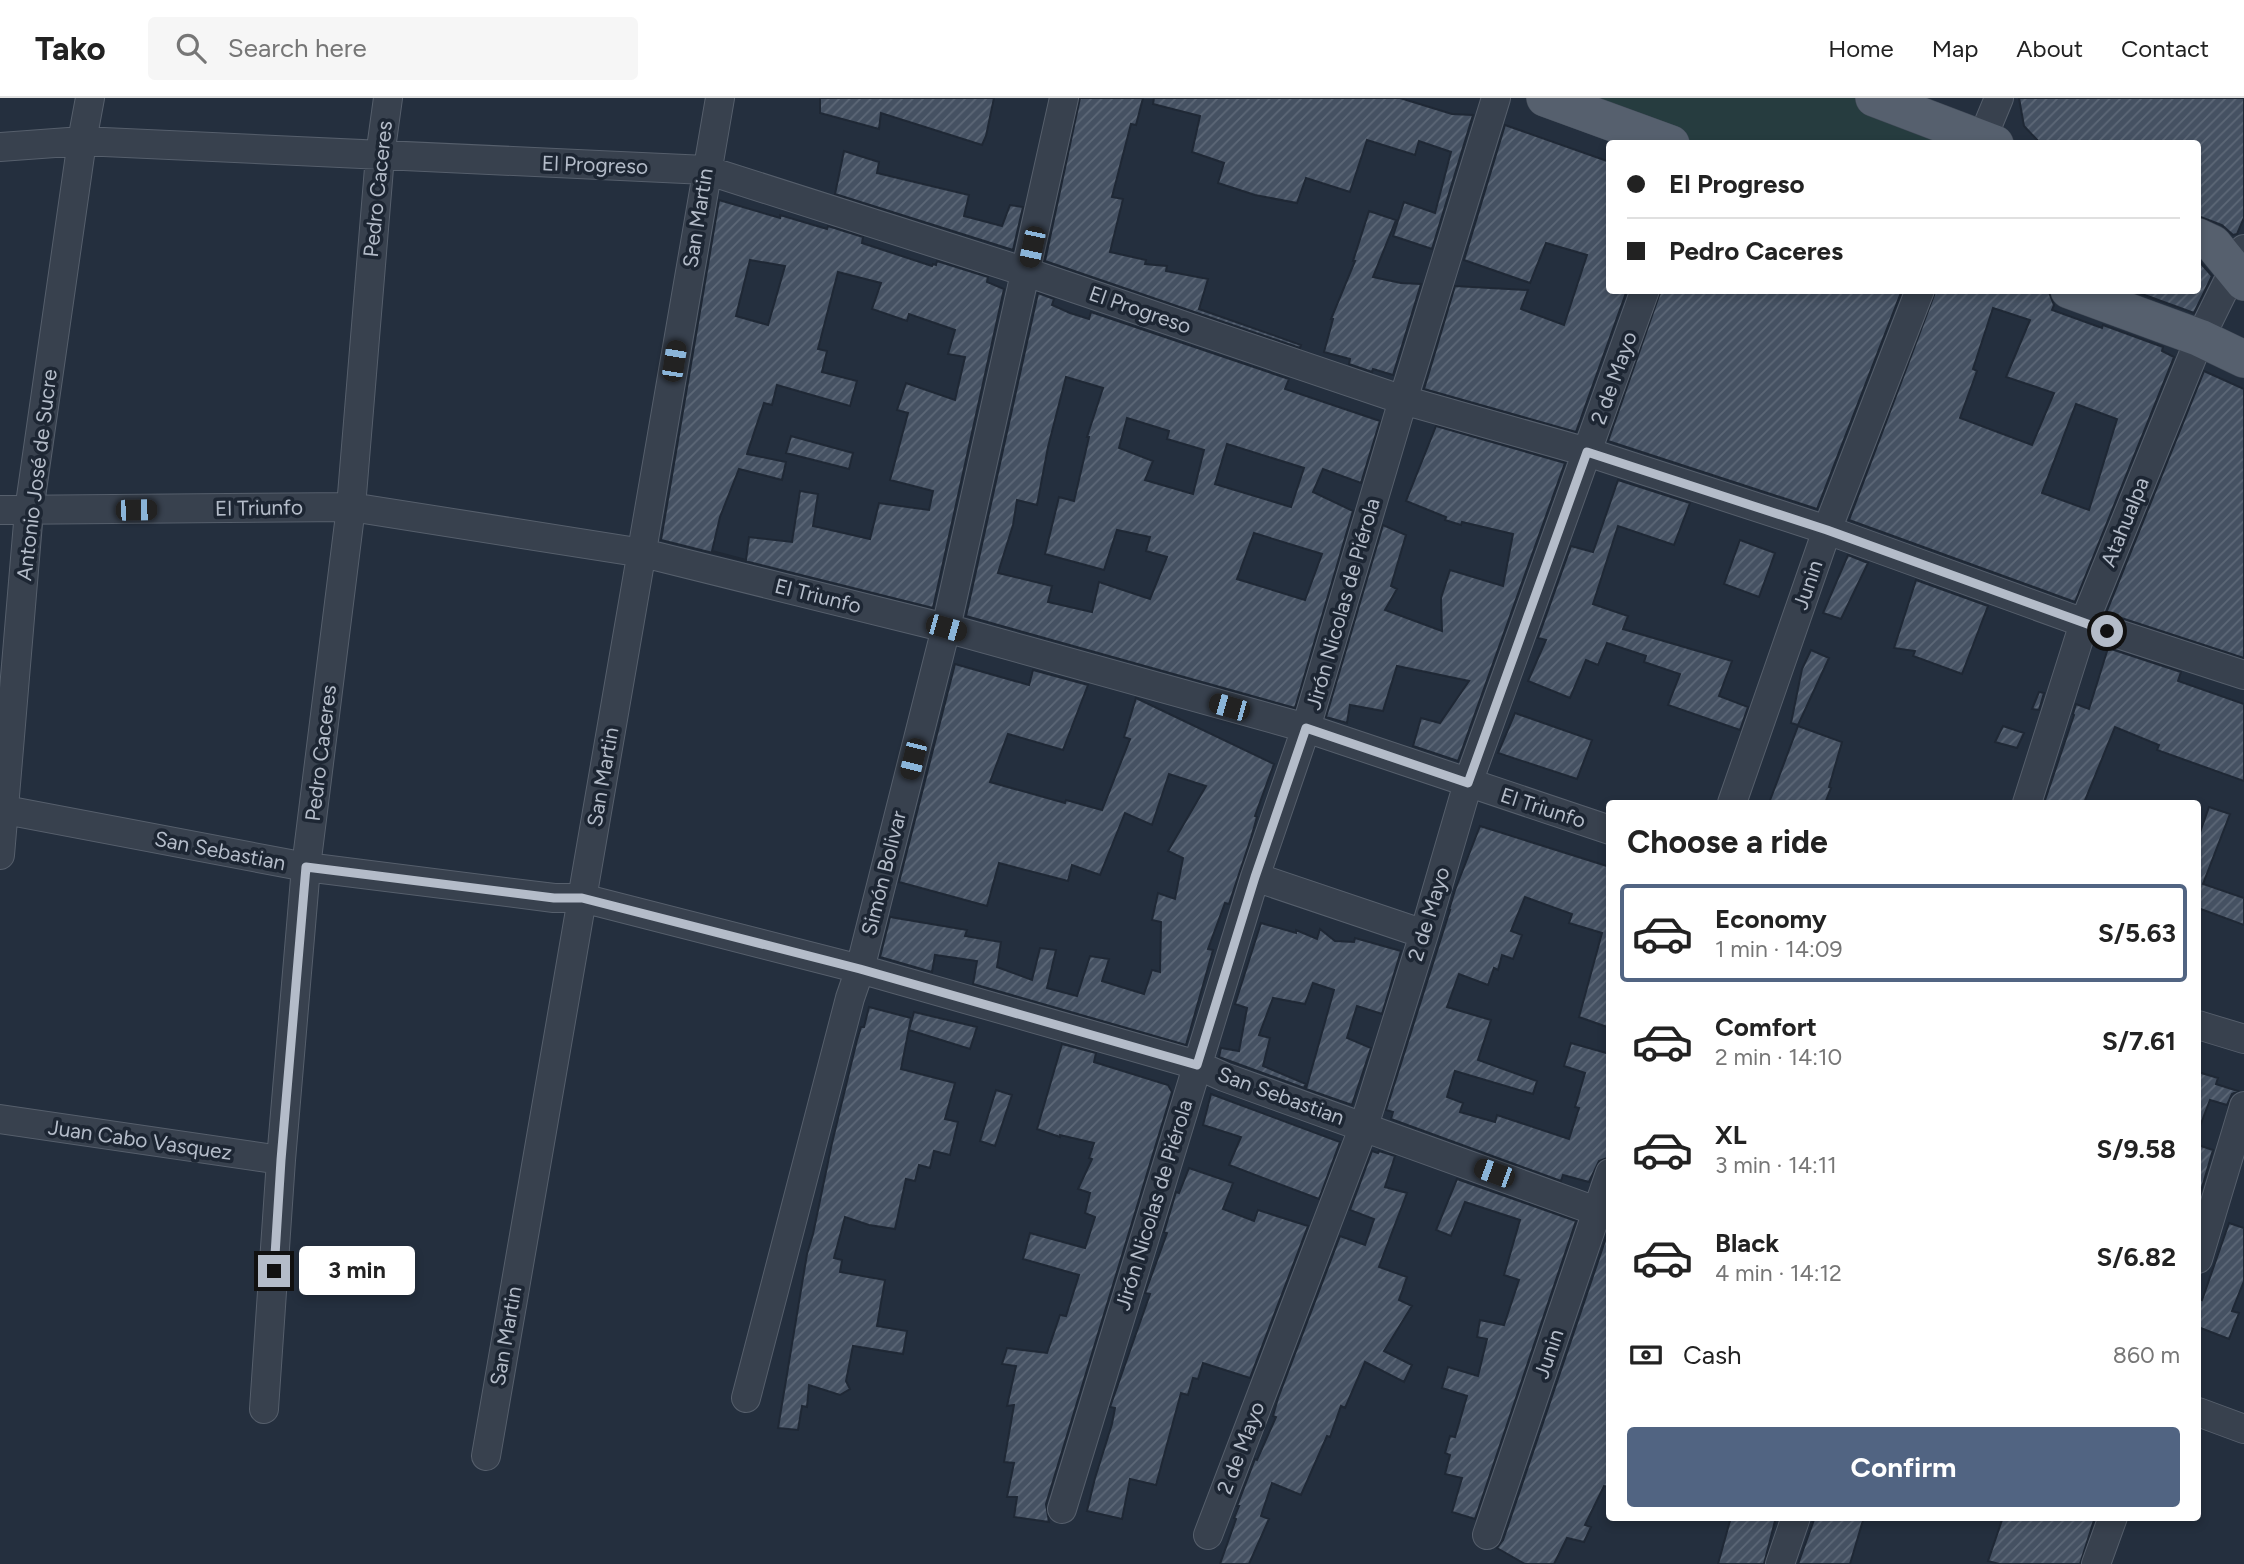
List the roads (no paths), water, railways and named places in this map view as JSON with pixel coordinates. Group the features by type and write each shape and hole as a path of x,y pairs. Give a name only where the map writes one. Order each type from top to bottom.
{"main road":[{"path":"1545,98 1660,140"},
{"path":"1874,98 1981,140"},
{"path":"2201,238 2213,244 2241,267"},
{"path":"2079,294 2200,338 2244,359"}],"street":[{"name":"Antonio José de Sucre","path":"0,855 29,511 90,98"},
{"name":"Pedro Caceres","path":"264,1409 281,1160 306,867 351,507 380,156 388,98"},
{"name":"San Martin","path":"485,1456 720,98"},
{"name":"Simón Bolivar","path":"746,1398 850,998 860,969 946,628 1064,98"},
{"name":"Jirón Nicolas de Piérola","path":"1062,1510 1255,877 1306,728 1496,98"},
{"path":"1987,140 1999,98"},
{"name":"El Progreso","path":"0,147 82,141 706,170 1026,272 1403,400 1587,452 1827,530 2084,623 2244,675"},
{"name":"Atahualpa","path":"2028,800 2084,623 2200,338 2241,267"},
{"name":"2 de Mayo","path":"1208,1535 1364,1126 1468,783 1645,294"},
{"name":"Junin","path":"1733,800 1827,530 1918,294"},
{"name":"El Triunfo","path":"0,510 351,507 643,553 946,628 1306,728 1606,829"},
{"name":"San Sebastian","path":"3,809 306,867 554,898 582,898 860,969 1197,1065 1604,1214"},
{"path":"1255,877 1424,934"},
{"path":"2201,1026 2244,1039"},
{"path":"2201,1249 2244,1106"},
{"name":"Juan Cabo Vasquez","path":"0,1119 281,1160"},
{"name":"Junin","path":"1487,1535 1604,1214"},
{"path":"2201,1413 2244,1429"},
{"path":"1780,1564 1795,1521"},
{"path":"2096,1564 2112,1521"}]}
